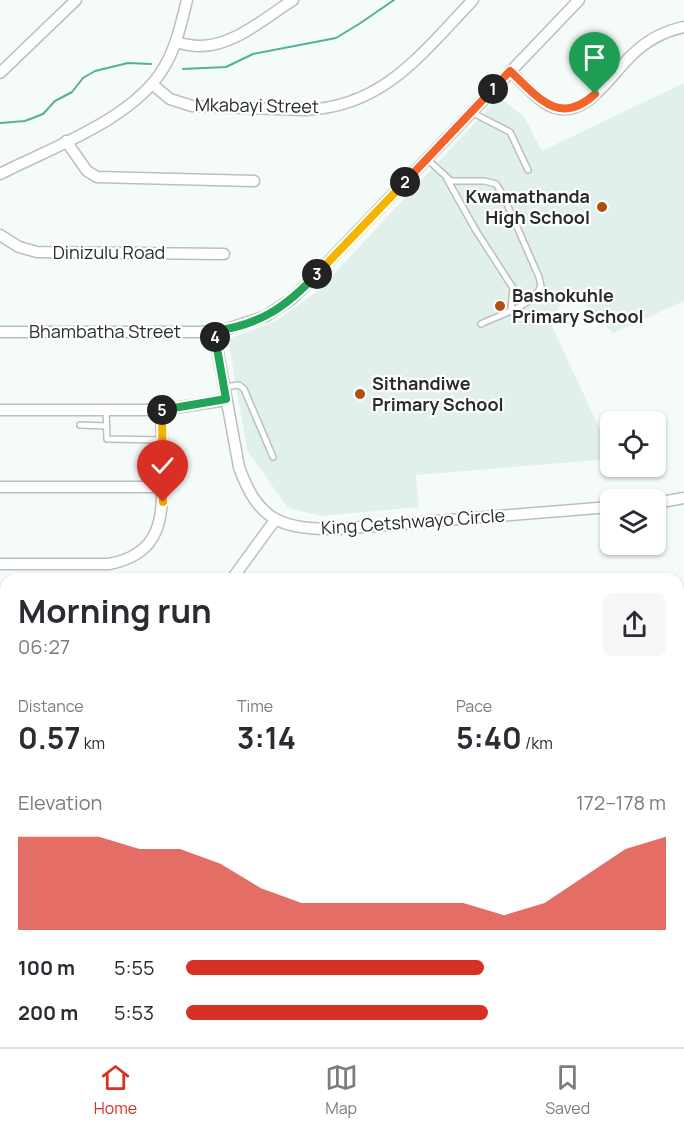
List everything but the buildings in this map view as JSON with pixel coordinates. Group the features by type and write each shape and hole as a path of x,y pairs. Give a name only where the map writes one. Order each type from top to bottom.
{"street":[{"path":"0,72 76,0"},
{"path":"0,174 135,103 153,85 163,70 176,42 187,0"},
{"path":"176,42 200,46 218,43 252,27 293,0"},
{"name":"Mkabayi Street","path":"153,85 170,99 192,106 304,110 346,103 362,98 393,80 473,0"},
{"name":"Bhambatha Street","path":"0,332 214,331 236,327 266,316 293,298 579,0"},
{"path":"510,71 548,105 558,109 572,109 587,102 644,45 664,33 684,27"},
{"path":"66,141 87,171 97,177 254,181"},
{"name":"Dinizulu Road","path":"0,235 19,248 47,253 224,254"},
{"path":"214,331 239,467 255,499 275,520 236,573"},
{"path":"0,410 161,410 226,399"},
{"path":"0,564 109,564 132,557 149,542 159,525 162,513 161,410"},
{"path":"0,487 163,487"},
{"path":"666,501 684,498"},
{"name":"King Cetshwayo Circle","path":"275,520 292,527 339,529 600,508"}],"lane":[{"path":"471,112 510,132 528,170"},
{"path":"426,159 447,179 475,229 510,281 513,292 511,310"},
{"path":"447,179 491,182 499,188 541,282 539,291 534,296 481,324"},
{"path":"224,387 239,386 244,389 273,457"},
{"path":"105,410 105,436 109,439 162,440"},
{"path":"80,425 105,426"}],"shaded area":[{"path":"684,83 684,301 613,333 569,288 551,324 600,429 600,460 416,475 419,507 321,516 288,508 247,450 228,339 276,321 319,290 499,97 524,117 542,151"}],"waterway":[{"path":"183,69 226,67 253,54 336,38 394,0"},
{"path":"0,123 25,121 43,114 55,101 72,92 83,78 95,71 128,63 151,64"}],"place":[{"name":"Kwamathanda High School","path":"602,207"},
{"name":"Bashokuhle Primary School","path":"500,306"},
{"name":"Sithandiwe Primary School","path":"360,394"}],"route":[{"path":"163,502 161,410 226,399 214,331 236,327 266,316 293,298 510,71 536,96 558,109 579,107 595,94"}]}
